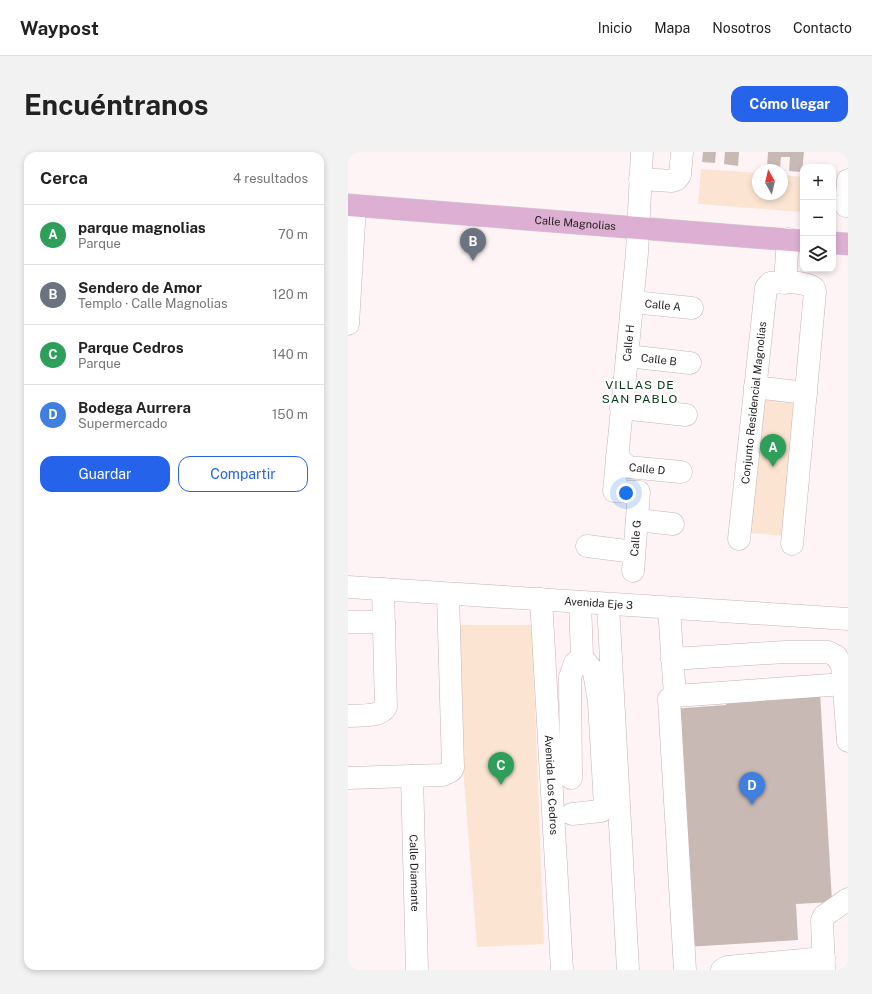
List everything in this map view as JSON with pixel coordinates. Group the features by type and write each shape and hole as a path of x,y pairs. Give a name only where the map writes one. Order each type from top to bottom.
{"main road":[{"name":"Calle Magnolias","path":"352,206 795,240"},
{"path":"836,243 848,244"}],"street":[{"name":"Calle H","path":"617,457 633,302 639,228 642,152"},
{"path":"640,179 672,181 677,179 680,175 682,152"},
{"path":"348,324 352,206"},
{"path":"792,544 816,292 812,286 799,279 795,240"},
{"name":"Conjunto Residencial Magnolias","path":"739,539 766,286 770,283 799,279"},
{"name":"Calle A","path":"633,302 692,308"},
{"name":"Calle B","path":"627,356 690,363"},
{"path":"755,387 806,393"},
{"path":"621,408 686,415"},
{"name":"Calle D","path":"617,457 628,467 681,472"},
{"name":"Calle G","path":"587,546 634,561 639,492 614,491 617,457"},
{"path":"637,520 673,524"},
{"name":"Avenida Eje 3","path":"348,587 848,619"},
{"path":"348,716 376,714 384,711 386,707 383,589"},
{"path":"348,778 443,775 451,771 454,763 448,594"},
{"name":"Avenida Los Cedros","path":"541,599 562,970"},
{"path":"572,814 598,812 604,807 599,702 594,672 582,657 580,602"},
{"path":"608,604 628,970"},
{"path":"669,608 675,696"},
{"path":"348,622 384,622"},
{"path":"672,659 785,652 828,652 839,659 844,684 848,741"},
{"path":"571,778 569,750 569,705 571,672 575,663 582,657"},
{"path":"685,970 668,703 670,698 675,696 844,684"},
{"path":"569,705 599,702"},
{"path":"569,750 601,747"},
{"name":"Calle Diamante","path":"412,776 416,970"},
{"path":"722,970 727,967 824,964 822,920 824,916 848,899"}],"shaded area":[{"path":"701,169 752,173 752,200 788,200 788,176 800,177 800,212 698,204"},
{"path":"762,397 798,400 785,536 749,533"},
{"path":"452,625 532,625 544,944 477,947"}],"building":[{"path":"703,152 716,152 715,163 702,162"},
{"path":"725,152 739,152 738,166 724,164"},
{"path":"768,152 804,152 803,164 800,164 800,172 789,171 790,157 781,157 780,164 767,164"},
{"path":"820,692 832,902 796,904 798,940 686,947 671,709 726,705 726,698"}],"place":[{"name":"Sendero de Amor","path":"473,261"},
{"name":"parque magnolias","path":"773,467"},
{"name":"Parque Cedros","path":"501,785"},
{"name":"Bodega Aurrera","path":"752,805"}],"district":[{"name":"VILLAS DE SAN PABLO","path":"640,392"}]}
